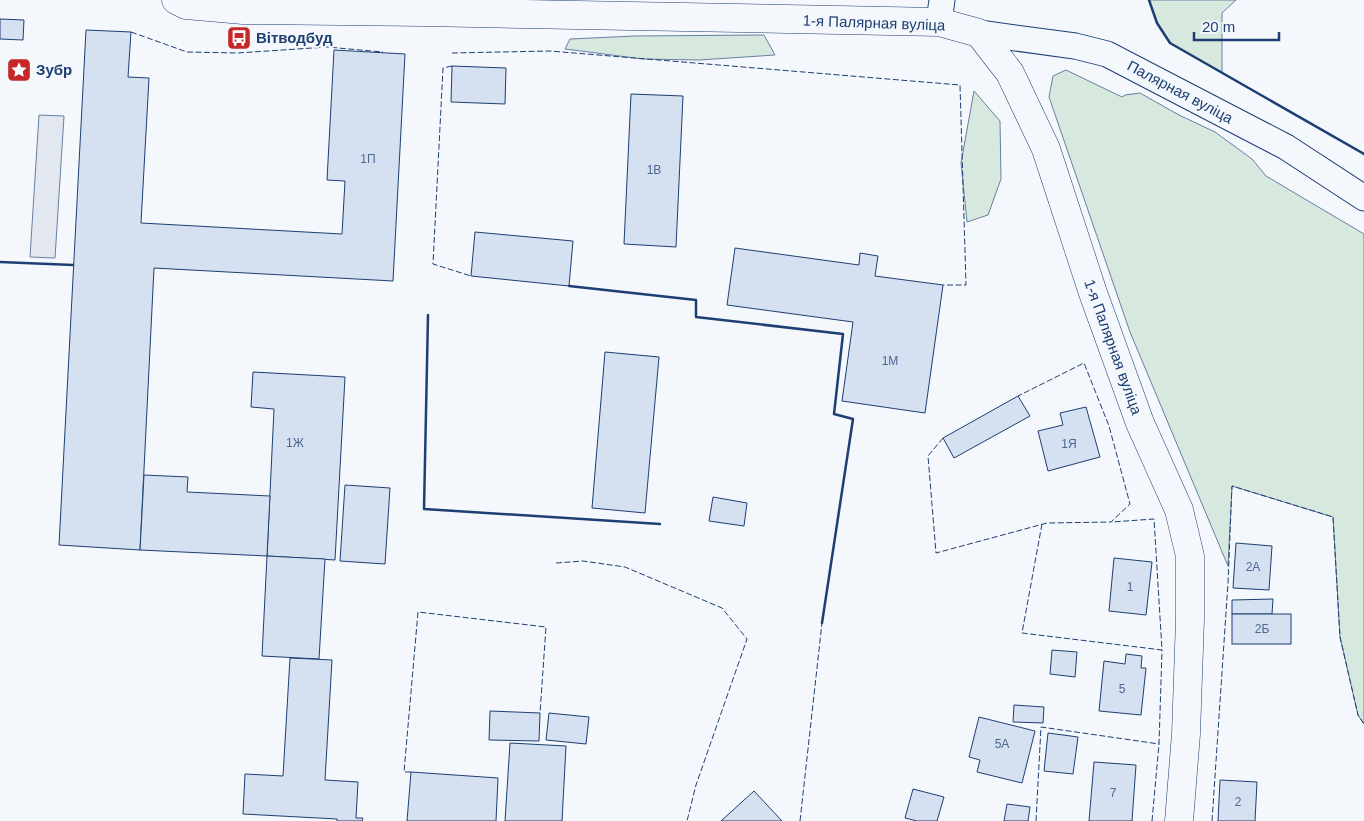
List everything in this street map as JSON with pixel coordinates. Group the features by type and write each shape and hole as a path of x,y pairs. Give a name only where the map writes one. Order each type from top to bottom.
{"street":[{"name":"1-я Палярная вуліца","path":"176,0 186,5 243,10 422,12 940,11 979,33 1010,73 1046,149 1093,293 1140,423 1179,510 1190,556 1186,734 1179,821"},
{"name":"Палярная вуліца","path":"979,33 1075,46 1107,54 1286,147 1364,198"}],"shaded area":[{"path":"1149,0 1236,0 1222,13 1222,73 1170,43 1157,23"},
{"path":"764,35 775,55 699,60 643,59 565,49 570,39 635,36"},
{"path":"1066,70 1122,97 1140,93 1179,115 1215,132 1252,159 1266,176 1364,234 1364,724 1358,715 1340,637 1333,517 1232,486 1228,566 1130,332 1049,97 1053,76"},
{"path":"974,91 1000,121 1001,179 988,215 967,222 961,163"},
{"path":"39,115 64,116 55,258 30,257"}],"building":[{"path":"0,19 24,20 23,40 0,39"},
{"path":"86,30 131,32 128,77 149,78 141,223 342,234 345,181 327,180 334,50 405,54 393,281 154,268 140,550 59,545"},
{"path":"452,66 506,68 505,104 451,102"},
{"path":"631,94 683,96 676,247 624,244"},
{"path":"475,232 573,241 569,286 471,276"},
{"path":"735,248 859,265 860,253 878,256 875,276 943,285 925,413 842,401 853,322 727,305"},
{"path":"605,352 659,357 645,513 592,508"},
{"path":"253,372 345,377 335,560 267,556 274,409 251,407"},
{"path":"1018,396 1030,416 954,458 943,438"},
{"path":"1086,407 1100,457 1048,471 1038,431 1063,425 1060,413"},
{"path":"144,475 188,477 187,492 270,496 267,556 140,550"},
{"path":"345,485 390,488 385,564 340,561"},
{"path":"713,497 747,503 744,526 709,521"},
{"path":"1236,543 1272,546 1269,590 1233,588"},
{"path":"267,556 325,559 319,659 262,656"},
{"path":"1114,558 1152,562 1146,615 1109,611"},
{"path":"1273,599 1272,614 1232,614 1232,600"},
{"path":"1232,614 1291,614 1291,644 1232,644"},
{"path":"1052,650 1077,652 1075,677 1050,674"},
{"path":"1126,654 1142,656 1141,668 1146,668 1141,715 1099,711 1104,661 1125,664"},
{"path":"290,658 332,660 325,780 358,782 356,818 363,818 362,821 243,814 245,774 283,776"},
{"path":"1014,705 1044,707 1043,723 1013,722"},
{"path":"490,711 540,713 539,741 489,740"},
{"path":"549,713 589,717 586,744 546,740"},
{"path":"979,717 1035,731 1022,783 977,772 980,760 969,757"},
{"path":"1048,733 1078,737 1073,774 1044,771"},
{"path":"510,743 566,746 562,821 505,821"},
{"path":"1094,762 1136,765 1132,821 1089,821"},
{"path":"411,772 498,778 496,821 407,821"},
{"path":"1220,780 1257,782 1255,821 1218,821"},
{"path":"913,789 944,797 937,821 917,821 905,818"},
{"path":"754,791 782,821 721,821"},
{"path":"1007,804 1030,807 1028,821 1004,821"}],"fence":[{"path":"131,32 187,52 238,53 327,47 383,52"},
{"path":"452,53 550,51 960,85 966,285 943,285"},
{"path":"452,66 443,68 433,264 471,276"},
{"path":"943,438 928,456 936,553 1047,523 1111,522 1130,504 1109,426 1084,363 1018,396"},
{"path":"1212,821 1228,583 1232,486 1333,517 1340,637 1358,715 1364,724"},
{"path":"1042,524 1022,633 1162,650 1154,519 1112,522"},
{"path":"556,563 583,561 625,567 722,608 747,639 696,785 687,821"},
{"path":"411,772 404,772 418,612 546,627 540,713"},
{"path":"800,821 822,623"},
{"path":"1152,821 1159,744 1162,650"},
{"path":"1036,821 1041,727 1159,744"}],"wall":[{"path":"1149,0 1157,23 1170,43 1364,154"},
{"path":"0,262 73,265"},
{"path":"569,286 696,300 696,317 843,334 834,414 853,419 822,623"},
{"path":"428,315 424,509 660,524"}],"place":[{"name":"Вітводбуд","path":"239,38"},
{"name":"Зубр","path":"19,70"}]}
